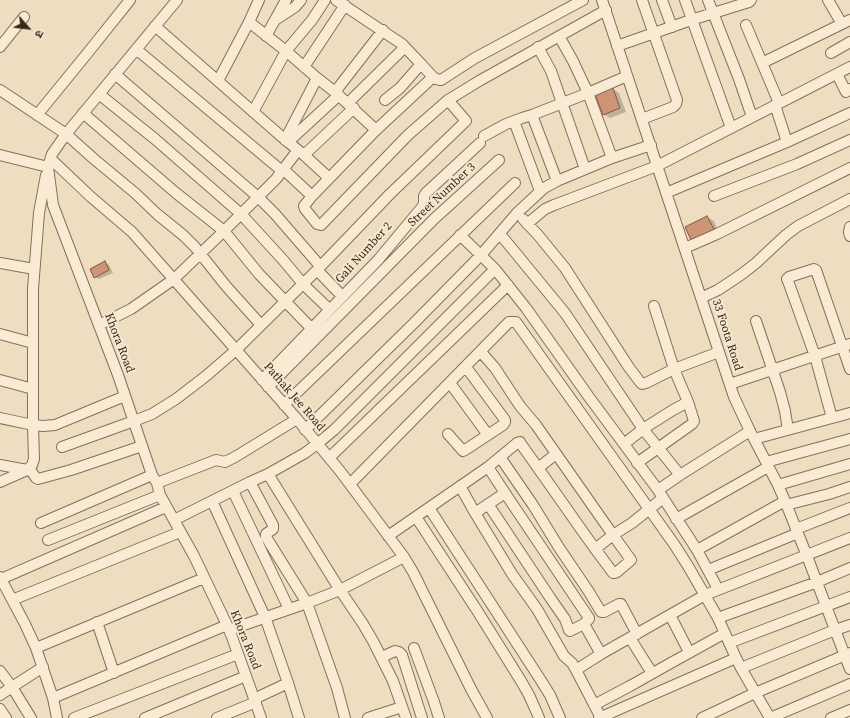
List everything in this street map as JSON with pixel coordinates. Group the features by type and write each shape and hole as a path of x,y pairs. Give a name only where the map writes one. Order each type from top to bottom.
{"street":[{"path":"37,115 130,0"},
{"path":"0,482 28,469 32,465 34,459 34,269 39,213 52,154 83,113 177,0"},
{"path":"218,81 259,0"},
{"path":"266,36 286,0"},
{"path":"275,20 294,7 301,0"},
{"path":"253,112 286,51 312,20 325,0"},
{"path":"304,67 340,3 402,44 422,64 432,77 441,80 475,58 583,0"},
{"name":"33 Foota Road","path":"602,0 734,397 786,503 835,630 847,654 850,668"},
{"path":"642,0 677,100 673,107 642,119"},
{"path":"662,0 672,27"},
{"path":"685,0 731,128"},
{"path":"708,0 752,117"},
{"path":"618,46 691,20 749,2 751,0"},
{"path":"762,63 846,22 828,0"},
{"path":"432,77 376,130 304,206 317,224 321,224 408,135 448,100 479,80 606,10"},
{"path":"0,46 24,17"},
{"path":"249,22 337,94 376,130"},
{"path":"746,25 777,104 787,142"},
{"path":"155,26 329,178"},
{"path":"287,141 337,94 383,30"},
{"path":"559,36 588,93 612,158"},
{"path":"831,53 850,42"},
{"path":"99,325 131,309 174,279 276,179 301,152 351,106 405,47"},
{"path":"538,47 551,71 585,169"},
{"path":"136,49 283,170 312,196"},
{"path":"385,100 400,88 422,64"},
{"path":"527,224 545,209 554,204 657,166 850,67"},
{"path":"115,74 258,197 275,214 342,296"},
{"path":"837,74 849,94"},
{"name":"Gali Number 2","path":"265,384 311,328 378,260 423,206 424,196 426,193 482,139 498,128 514,121 563,103 628,76"},
{"path":"287,141 317,78"},
{"path":"0,90 66,134 183,235 261,325"},
{"path":"99,94 155,139 241,214 303,284 330,309"},
{"path":"62,447 152,414 176,399 236,350 319,268 390,194 466,121 448,100"},
{"path":"83,113 176,193 224,231 259,274 311,328"},
{"path":"666,193 787,142 850,113"},
{"path":"532,115 557,181"},
{"path":"514,121 540,191"},
{"path":"714,196 797,164 850,140"},
{"path":"305,430 409,329 481,256 517,213 547,185 612,158 651,145"},
{"path":"0,155 49,163"},
{"name":"Street Number 3","path":"265,384 434,219 498,160"},
{"name":"Pathak Jee Road","path":"49,163 132,232 297,419 350,484 404,557 413,572 471,689 488,718"},
{"name":"Khora Road","path":"49,163 53,205 99,325 160,496 194,556 228,628 261,718"},
{"path":"685,248 850,168"},
{"path":"284,405 515,183"},
{"path":"701,298 718,290 742,274 798,226 850,199"},
{"path":"517,213 565,268 628,366 642,384 674,369 719,352"},
{"path":"850,227 850,236"},
{"path":"500,234 565,313 643,429 680,475"},
{"path":"460,235 495,269 526,308 660,494 697,550 718,589"},
{"path":"0,263 34,269"},
{"path":"174,520 268,474 305,453 317,444 495,269"},
{"path":"832,418 815,356 787,279 791,276 816,270 846,346 850,369"},
{"path":"329,458 508,285"},
{"path":"637,463 692,424 694,421 688,402 674,369 654,306"},
{"path":"350,484 509,322 516,322 674,544 718,618 741,668 770,718 850,684"},
{"path":"756,322 773,370 783,405 788,430"},
{"path":"0,334 33,343"},
{"path":"730,384 846,346"},
{"path":"388,536 488,466 514,444 520,442 594,548 613,572 617,572 631,560 520,406 495,368 480,352"},
{"path":"448,434 463,451 503,425 505,422 466,367"},
{"path":"0,380 33,389"},
{"path":"450,383 488,435"},
{"path":"0,418 33,425 55,425 125,396"},
{"path":"624,444 643,429 688,402"},
{"path":"594,548 632,523 649,509 660,494 680,475 752,435 788,430 850,413"},
{"path":"41,522 154,479 216,460 225,462 297,419"},
{"path":"676,519 767,465 850,439"},
{"path":"0,465 28,469 38,479 71,470 142,446"},
{"path":"538,468 556,454"},
{"path":"500,457 533,505 601,612 620,604 633,636 652,673"},
{"path":"778,485 850,464"},
{"path":"488,466 589,618 584,624 555,639"},
{"path":"268,474 340,590 363,624 382,657 393,681 406,718"},
{"path":"250,482 273,525 273,529 266,534 266,537 307,603 337,688 345,718"},
{"path":"460,486 512,574 537,609 565,658 572,662 600,718 736,658"},
{"path":"697,550 786,503 828,494 850,487"},
{"path":"233,491 289,608"},
{"path":"475,513 505,493"},
{"path":"48,540 160,496"},
{"path":"212,501 265,617 299,718"},
{"path":"488,504 551,600 564,617 570,631"},
{"path":"57,718 53,698 36,648 0,578 166,507"},
{"path":"429,508 550,695 560,718"},
{"path":"708,570 850,508"},
{"path":"416,517 521,680 538,712 539,718"},
{"path":"12,600 180,532"},
{"path":"576,670 601,654 705,595 850,538"},
{"path":"53,698 228,628 307,603 340,590 404,557"},
{"path":"718,618 817,582 850,568"},
{"path":"36,648 204,578"},
{"path":"729,643 850,596"},
{"path":"670,615 689,652"},
{"path":"97,622 114,673"},
{"path":"584,624 601,654"},
{"path":"741,668 850,625"},
{"path":"594,704 630,686 725,633"},
{"path":"414,648 439,718"},
{"path":"382,657 395,651 402,655 422,718"},
{"path":"74,718 238,654"},
{"path":"702,718 755,692 847,654"},
{"path":"0,695 43,667"},
{"path":"0,671 12,687 31,718"},
{"path":"152,717 246,676"},
{"path":"217,718 255,701 288,683"},
{"path":"368,718 382,716 402,707"},
{"path":"0,709 6,718"},
{"path":"831,718 850,710"}],"building":[{"path":"613,88 620,108 603,115 595,94"},
{"path":"707,216 715,231 692,242 685,227"},
{"path":"105,261 109,270 94,278 90,269"}]}
